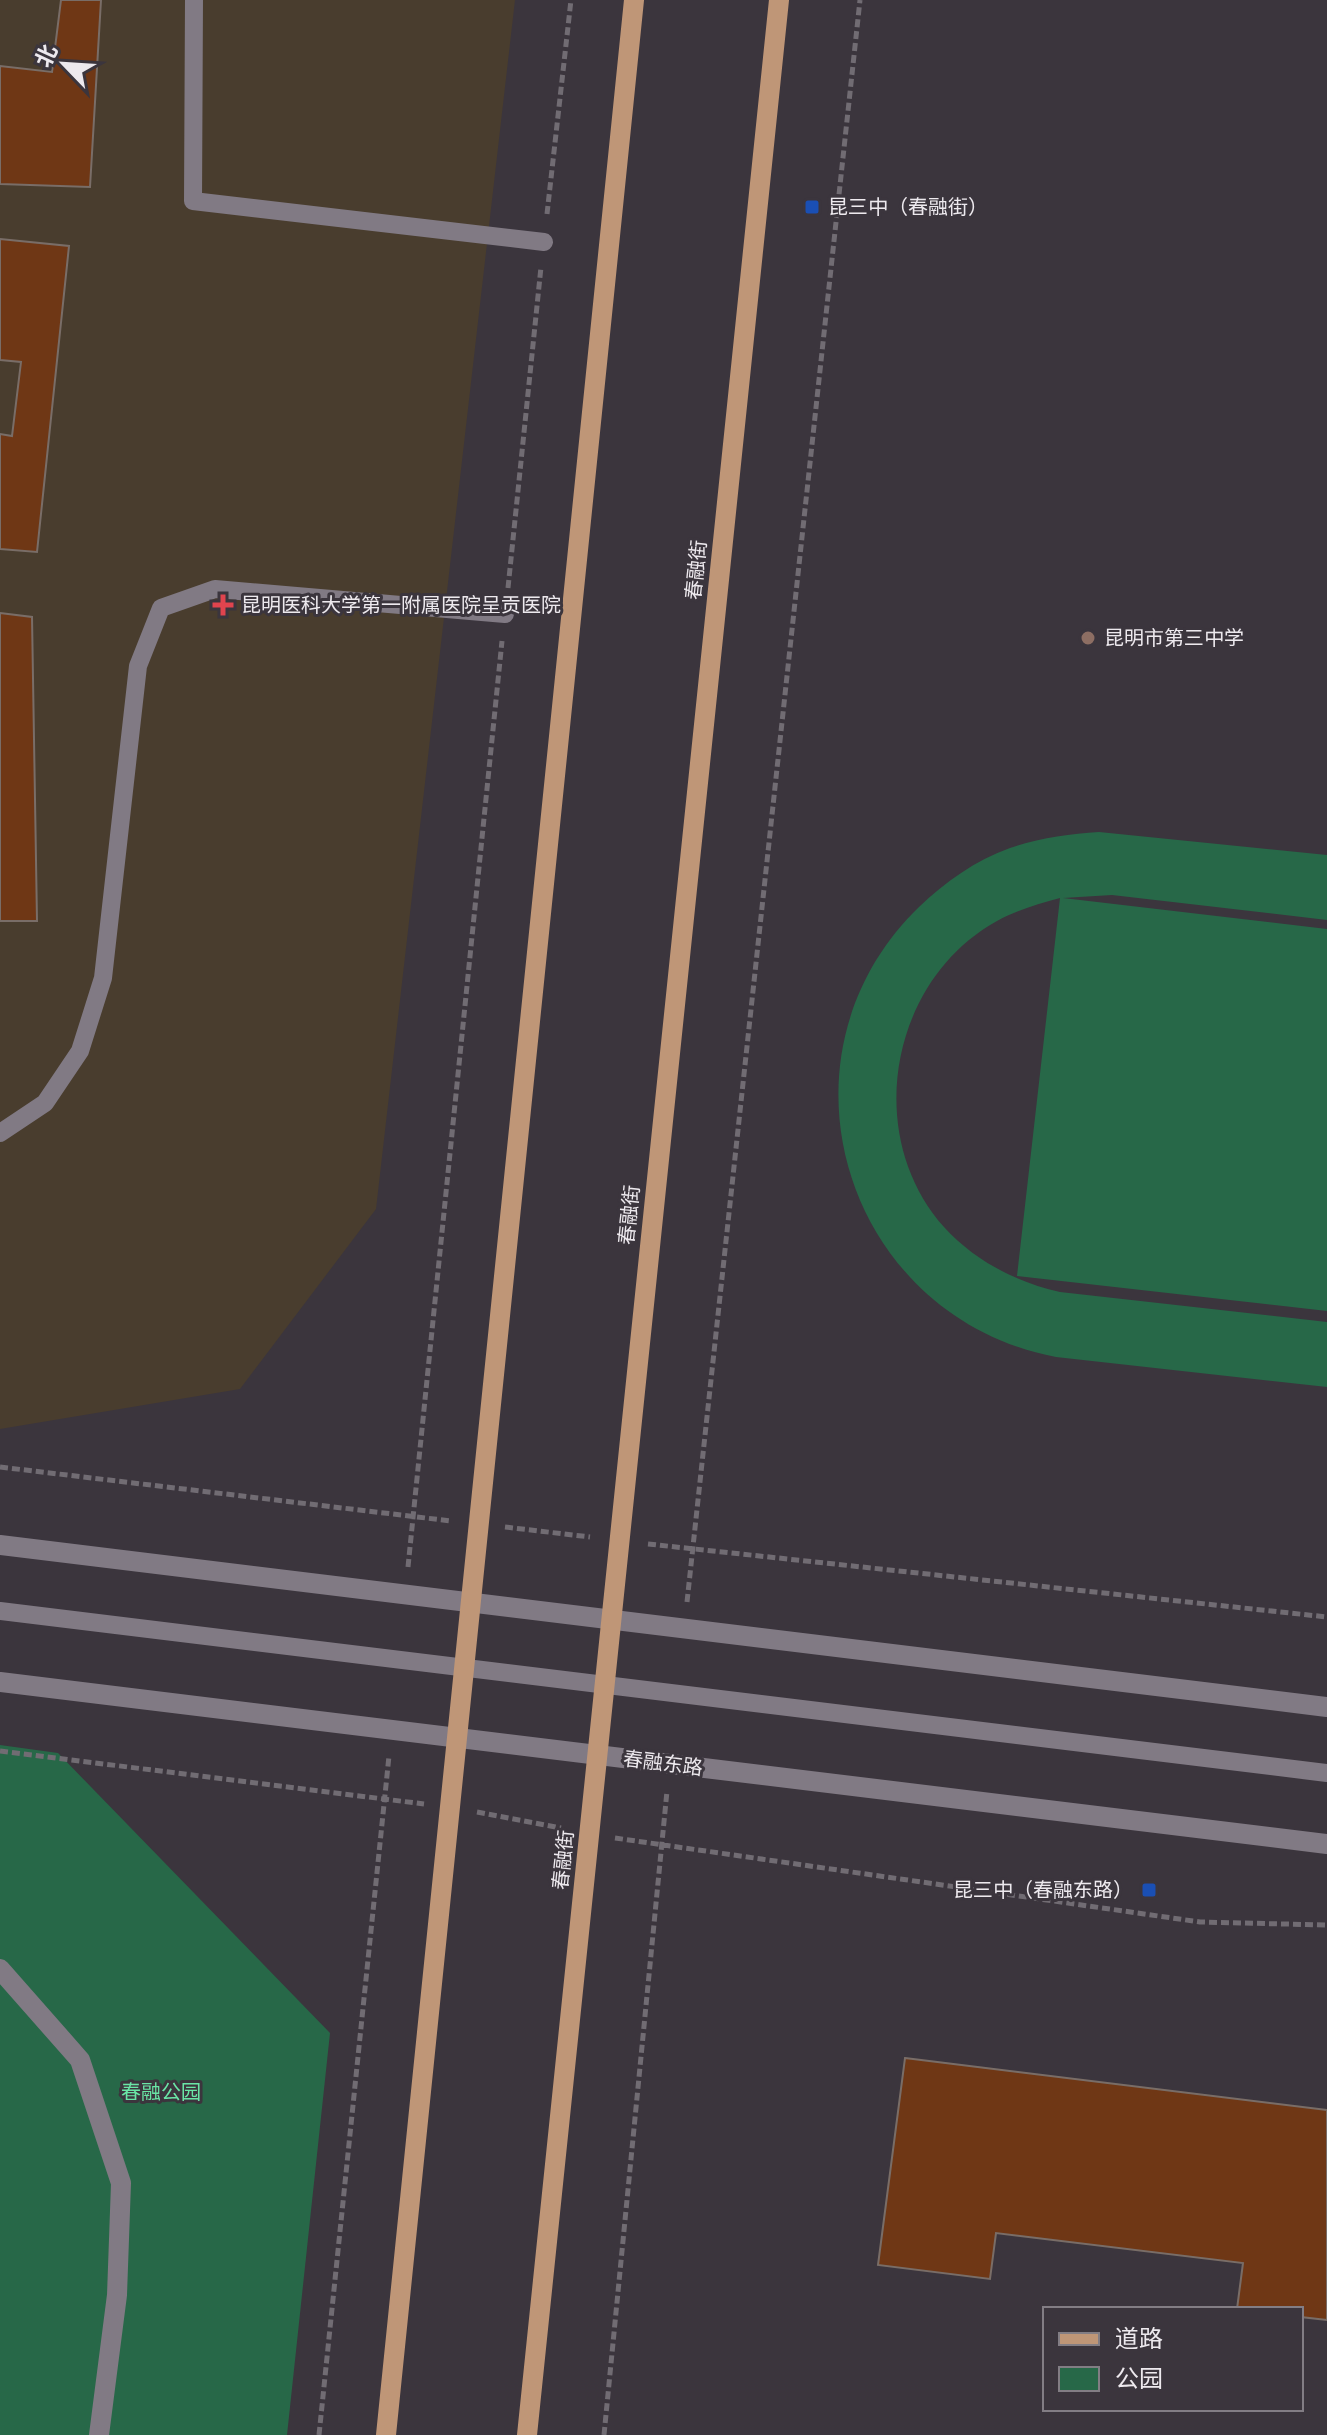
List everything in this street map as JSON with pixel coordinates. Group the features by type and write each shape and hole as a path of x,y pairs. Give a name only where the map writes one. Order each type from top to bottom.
{"main road":[{"path":"386,2435 634,0"},
{"name":"春融街","path":"527,2435 779,0"},
{"path":"0,1545 1327,1707"},
{"name":"春融东路","path":"0,1682 1327,1844"},
{"path":"0,1969 80,2060 121,2183 117,2295 99,2435"}],"lane":[{"path":"194,0 193,201 544,242"},
{"path":"0,1133 45,1103 80,1051 103,978 138,666 161,608 215,589 505,614"},
{"path":"0,1611 1327,1773"}],"path":[{"path":"405,1595 571,0"},
{"path":"684,1629 860,0"},
{"path":"0,1467 693,1549 1327,1617"},
{"path":"319,2435 391,1730"},
{"path":"0,1751 450,1807 590,1834 1200,1922 1327,1925"},
{"path":"604,2435 670,1764"}],"shaded area":[{"name":"昆明医科大学第一附属医院呈贡医院","path":"0,0 515,0 376,1209 240,1389 0,1429"}],"green space":[{"path":"1099,832 1327,855 1327,920 1112,895 1063,898 1327,929 1327,1311 1017,1276 1060,898 1004,917 961,947 932,981 912,1019 900,1062 897,1105 903,1149 918,1190 944,1227 969,1250 1012,1276 1044,1288 1327,1322 1327,1387 1056,1357 983,1332 924,1291 879,1237 850,1173 839,1105 845,1035 872,968 919,907 973,865 997,853 1032,842"},
{"name":"春融公园","path":"0,1745 58,1753 330,2033 287,2435 0,2435"}],"building":[{"path":"61,0 101,0 90,187 0,184 0,66 52,72"},
{"path":"0,239 69,246 37,552 0,549 0,434 12,436 21,362 0,360"},
{"path":"0,613 32,617 37,921 0,921"},
{"path":"905,2058 1327,2110 1327,2320 1303,2317 1303,2307 1237,2307 1243,2263 996,2233 990,2279 878,2265"}],"place":[{"name":"昆三中（春融街）","path":"812,207"},
{"name":"昆明医科大学第一附属医院呈贡医院","path":"223,605"},
{"name":"昆明市第三中学","path":"1088,638"},
{"name":"昆三中（春融东路）","path":"1149,1890"}]}
